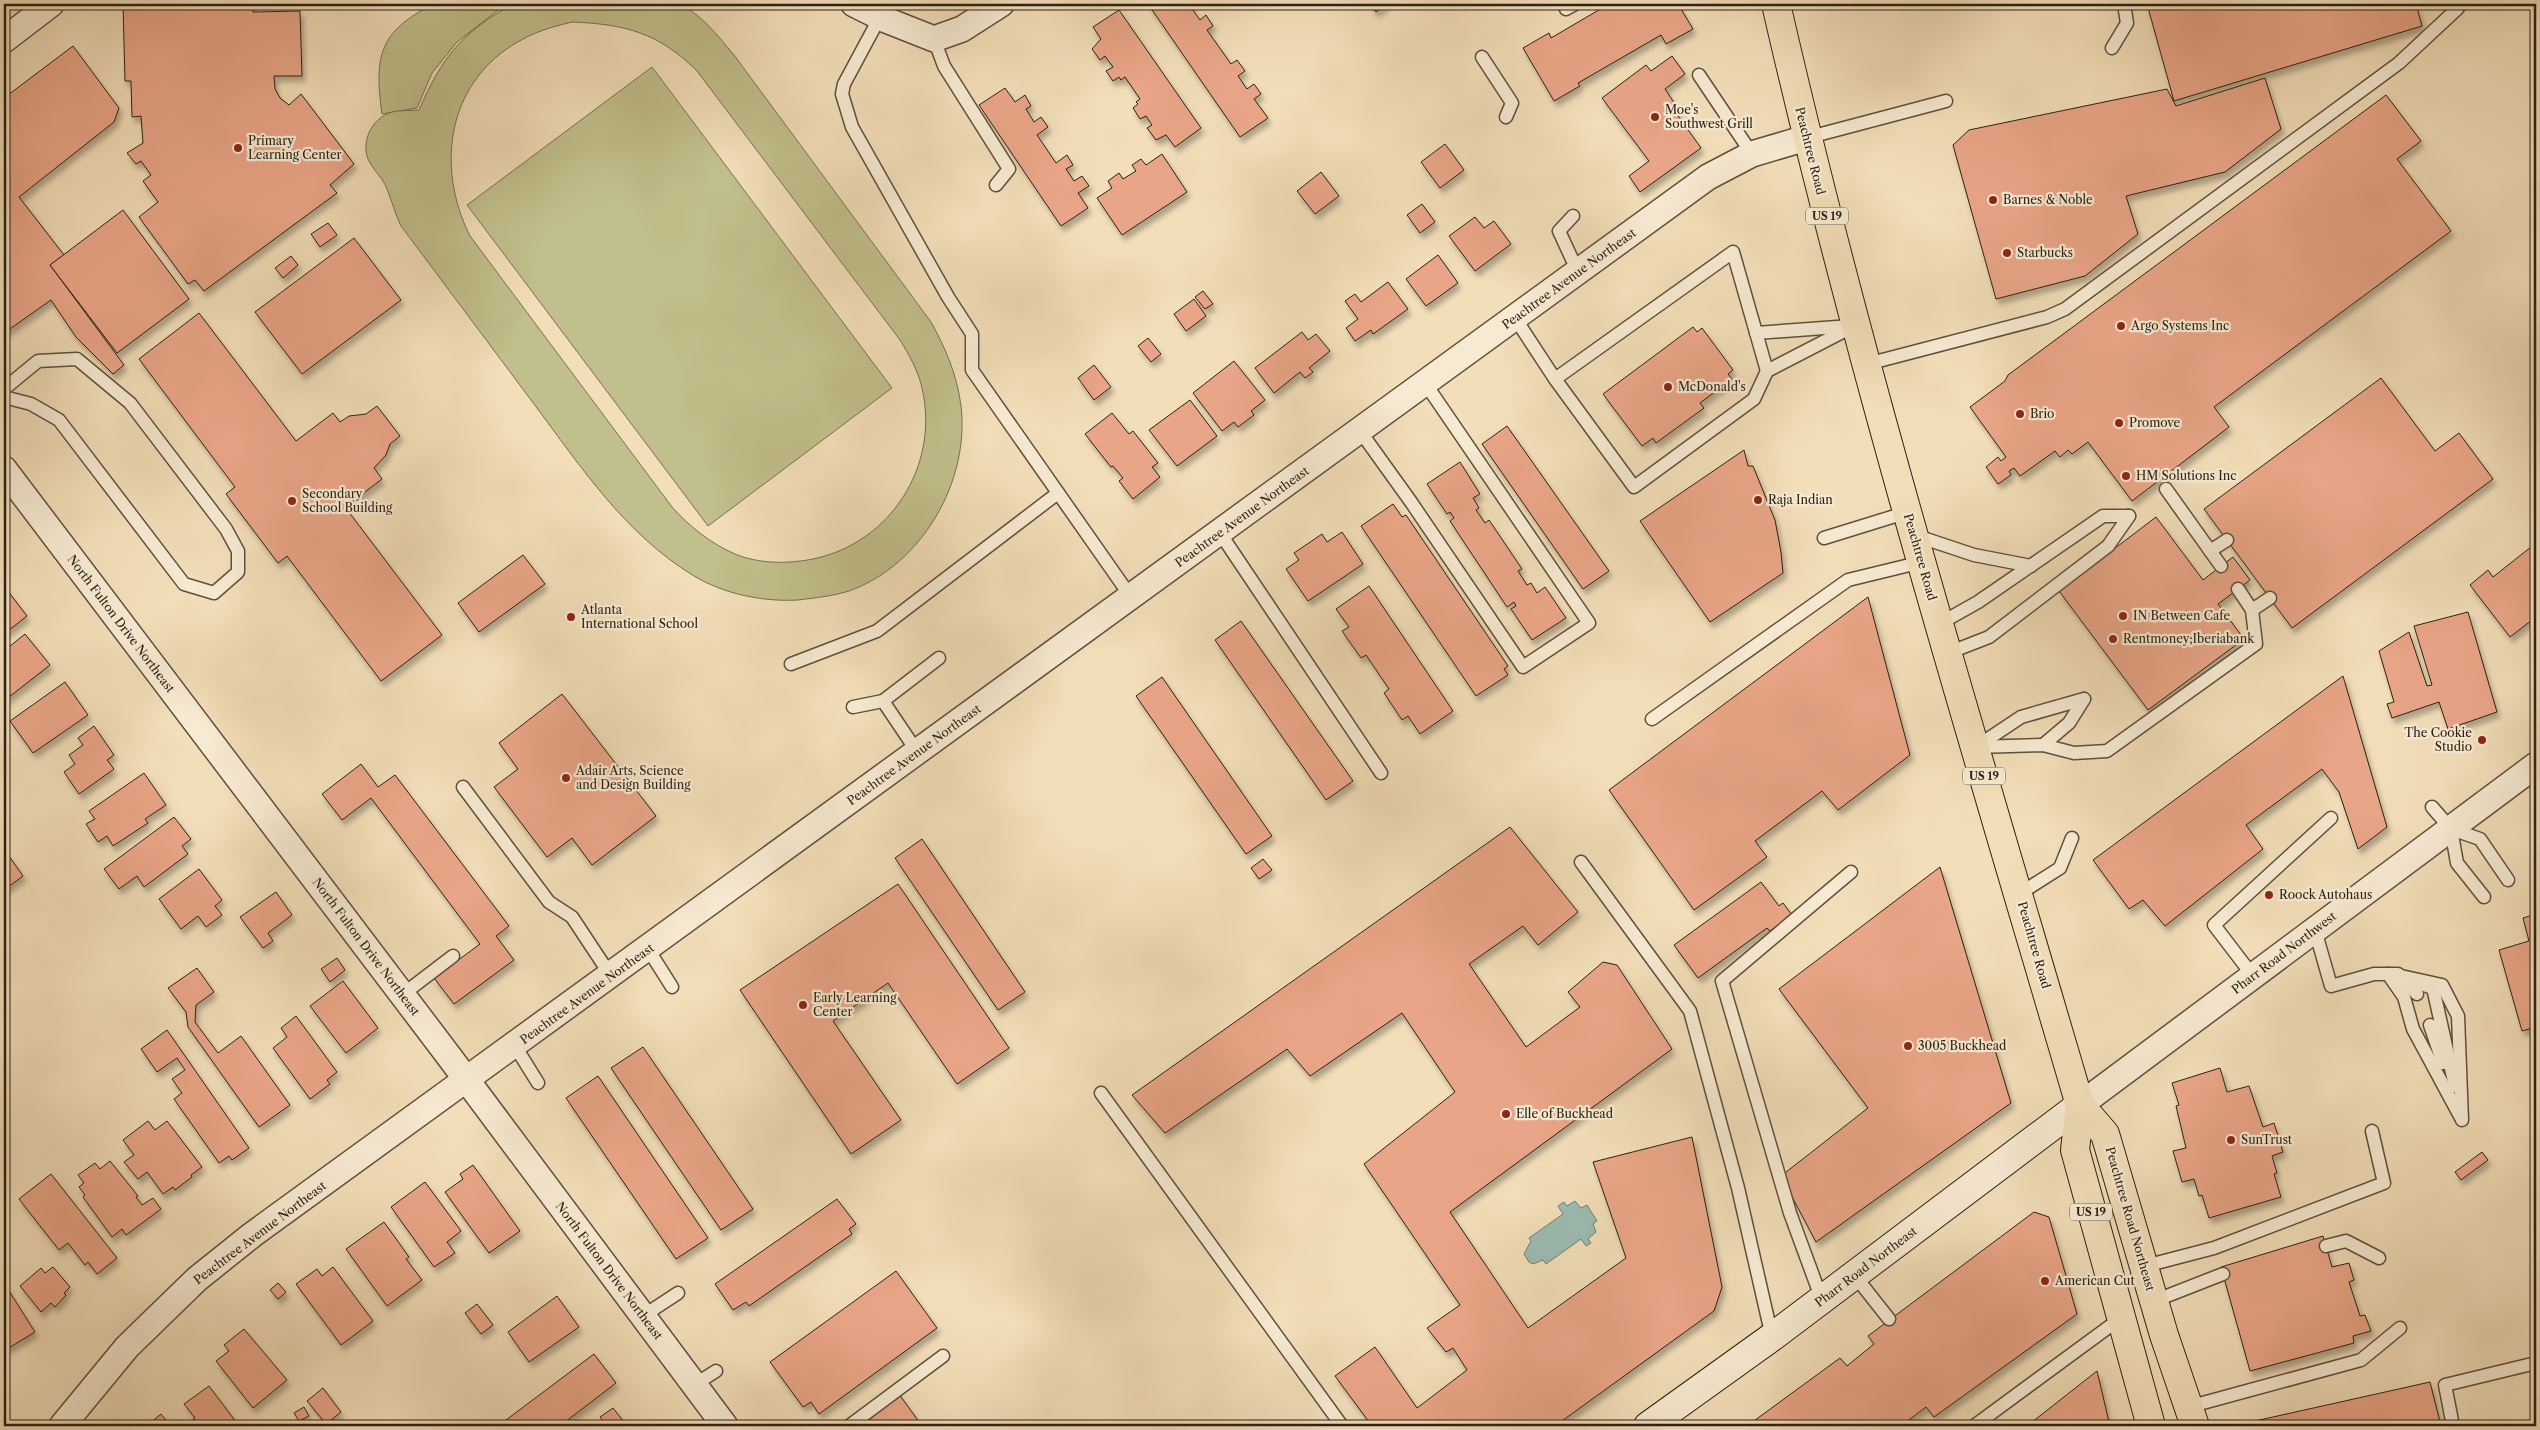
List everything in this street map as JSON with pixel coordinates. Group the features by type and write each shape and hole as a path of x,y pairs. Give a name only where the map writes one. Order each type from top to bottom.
{"highway":[{"name":"Peachtree Road","path":"1776,4 1806,138 1866,364 2080,1105"},
{"name":"Peachtree Road Northeast","path":"2080,1105 2105,1134 2154,1301 2192,1417"},
{"name":"US 19","path":"2080,1105 2075,1150 2151,1426"}],"street":[{"path":"4,40 51,4"},
{"path":"854,4 934,39 962,29 1001,4"},
{"name":"Peachtree Avenue Northeast","path":"62,1426 127,1347 198,1279 252,1235 467,1081 1708,177 1752,154 1806,138"},
{"name":"North Fulton Drive Northeast","path":"4,469 467,1081 725,1426"},
{"name":"Pharr Road Northwest","path":"2080,1105 2536,765"},
{"name":"Pharr Road Northeast","path":"1648,1426 1855,1276 2080,1105"}],"lane":[{"path":"2112,48 2127,23 2124,4"},
{"path":"1866,364 2047,317 2065,309 2399,63 2458,8 2457,4"},
{"path":"880,17 844,84 842,94 848,118 948,298 972,334 972,370 1132,597"},
{"path":"934,39 944,66 1009,169 996,185"},
{"path":"1482,57 1512,103 1506,117"},
{"path":"1699,75 1752,154"},
{"path":"1806,138 1946,101"},
{"path":"1573,216 1559,231 1578,272"},
{"path":"1555,379 1733,252 1767,371"},
{"path":"1515,318 1555,379 1634,487 1754,399 1767,371 1856,325"},
{"path":"1756,333 1856,325"},
{"path":"4,389 38,361 77,359 130,403 226,529 238,551 238,572 214,593 184,584 59,420 31,404 4,398"},
{"path":"1360,431 1411,502 1523,667 1589,623 1425,383"},
{"path":"2166,489 2221,566"},
{"path":"791,664 877,631 1058,493"},
{"path":"1940,624 1978,602 2103,516 2129,516 2108,546 1989,637 1948,653"},
{"path":"1824,538 1911,524 1974,555 2031,566"},
{"path":"1220,533 1381,773"},
{"path":"2210,551 2227,540"},
{"path":"1652,720 1848,580 1922,562"},
{"path":"1976,747 2043,745 2074,753 2107,751 2256,644 2252,610 2238,589"},
{"path":"2252,610 2270,598"},
{"path":"853,707 883,700 939,658"},
{"path":"1976,747 2021,717 2084,699 2069,723 2043,745"},
{"path":"883,700 918,753"},
{"path":"463,786 549,902 572,917 611,976"},
{"path":"2432,807 2451,829 2480,839 2508,880"},
{"path":"2253,976 2214,925 2330,818"},
{"path":"2451,829 2457,863 2484,896"},
{"path":"2018,894 2060,868 2072,838"},
{"path":"1581,862 1690,1011 1738,1188 1772,1337"},
{"path":"1822,1300 1790,1213 1722,981 1851,872"},
{"path":"2315,930 2332,986 2374,974 2396,975 2442,985 2458,1016 2462,1120"},
{"path":"648,949 672,987"},
{"path":"402,995 453,956"},
{"path":"2396,975 2417,994"},
{"path":"2396,975 2433,988 2462,1120"},
{"path":"2396,975 2413,1029 2462,1120"},
{"path":"2430,1025 2462,1120"},
{"path":"514,1046 538,1083"},
{"path":"1101,1093 1342,1426"},
{"path":"2145,1266 2214,1248 2384,1183 2372,1131"},
{"path":"2326,1246 2346,1241 2379,1258"},
{"path":"2154,1301 2223,1274"},
{"path":"1855,1276 1889,1319"},
{"path":"643,1316 678,1293"},
{"path":"1974,1426 2120,1318"},
{"path":"2192,1417 2361,1360 2400,1328"},
{"path":"849,1426 943,1356"},
{"path":"2452,1426 2445,1385 2536,1363"},
{"path":"694,1385 716,1371"}],"shaded area":[{"path":"434,4 506,4 457,42 432,73 417,108 382,114 379,76 380,61 384,47 391,35 402,24"},
{"path":"513,4 680,4 688,9 709,27 734,55 931,322 950,362 957,384 961,406 962,434 958,463 949,491 936,517 919,541 899,562 875,579 849,591 830,596 798,600 771,600 744,596 718,588 694,576 669,559 625,520 587,475 401,226 385,185 368,159 366,145 370,131 379,119 392,112 419,110 445,61 467,36 495,14","holes":["572,22 625,28 655,39 683,58 697,71 900,340 913,363 922,388 926,417 924,445 916,472 904,496 887,518 865,536 841,550 803,561 754,560 726,550 693,528 672,507 470,236 459,208 453,180 451,152 455,125 464,99 479,75 499,55 525,38 542,30"]},
{"path":"652,67 892,388 708,526 467,205"}],"water":[{"path":"1575,1201 1581,1208 1587,1205 1597,1221 1593,1224 1596,1232 1588,1239 1591,1243 1586,1246 1581,1239 1546,1264 1543,1260 1533,1264 1529,1262 1524,1254 1531,1241 1529,1238 1563,1214 1558,1206 1564,1202 1567,1206"}],"building":[{"name":"Primary Learning Center","path":"123,4 253,4 253,12 300,11 302,76 274,76 275,89 280,98 289,105 301,94 354,164 330,185 337,193 204,291 195,280 188,284 139,217 158,202 143,181 151,175 141,161 136,164 127,153 143,143 141,116 132,117 131,81 125,81"},
{"path":"1148,4 1193,4 1190,6 1200,20 1206,15 1213,26 1207,30 1231,64 1237,60 1245,71 1238,76 1247,89 1254,84 1261,94 1254,99 1268,118 1240,137"},
{"path":"1370,4 1387,4 1376,12"},
{"path":"1609,4 1678,4 1693,29 1666,44 1661,35 1578,83 1580,86 1554,101 1523,48 1549,33 1551,38"},
{"path":"2147,4 2416,4 2422,26 2174,101"},
{"path":"1119,10 1201,128 1175,147 1166,135 1156,140 1147,128 1152,125 1146,116 1140,119 1133,108 1140,99 1125,77 1121,80 1119,77 1113,81 1106,71 1113,67 1105,56 1100,60 1092,49 1101,39 1093,27"},
{"path":"73,46 119,108 114,122 19,197 64,255 50,265 124,365 113,374 76,337 51,300 4,333 4,98"},
{"path":"1672,56 1685,74 1665,89 1679,110 1676,113 1701,148 1640,192 1629,176 1649,161 1602,98 1646,65 1651,71"},
{"path":"2265,78 2281,129 2225,172 2126,196 2138,234 2085,276 1996,299 1953,145 1969,130 2167,89 2176,106"},
{"path":"1005,88 1015,102 1025,95 1031,106 1026,109 1034,122 1041,117 1048,127 1037,135 1056,163 1067,155 1073,165 1066,169 1074,181 1082,176 1089,186 1078,193 1088,208 1061,226 979,105"},
{"path":"2386,95 2421,141 2397,159 2451,231 2214,407 2229,427 2132,501 2088,442 2072,454 2068,450 2060,457 2055,451 2020,476 2014,468 2009,471 2011,475 1998,484 1986,467 1998,457 2001,461 2006,457 1970,407 2005,381 2008,375"},
{"path":"1445,144 1464,170 1440,188 1421,162"},
{"path":"1162,154 1187,192 1122,235 1097,198 1112,188 1108,181 1119,173 1123,179 1136,171 1132,165 1141,159 1146,165"},
{"path":"1321,172 1339,196 1315,214 1297,191"},
{"path":"1422,204 1435,222 1420,233 1407,215"},
{"path":"123,210 189,299 117,353 50,265"},
{"path":"1475,217 1484,228 1494,221 1511,244 1475,271 1449,236"},
{"path":"328,223 337,235 320,247 311,234"},
{"path":"354,238 401,300 302,374 255,312"},
{"path":"1438,255 1458,283 1426,306 1406,279"},
{"path":"291,256 298,265 283,278 275,268"},
{"path":"1388,282 1408,309 1373,334 1371,330 1355,341 1346,328 1358,319 1345,301 1355,294 1361,302"},
{"path":"1203,291 1213,304 1205,309 1195,297"},
{"path":"1194,299 1206,316 1186,331 1174,314"},
{"name":"Secondary School Building","path":"199,313 296,441 333,413 340,422 349,416 366,414 377,406 400,436 390,444 386,455 374,468 382,479 345,507 442,635 381,681 287,556 278,563 226,494 235,487 139,359"},
{"name":"McDonald's","path":"1693,327 1697,332 1702,328 1733,370 1728,374 1732,379 1700,403 1704,408 1656,443 1653,438 1642,446 1603,394"},
{"path":"1302,332 1308,340 1316,334 1330,351 1309,368 1313,372 1305,378 1300,372 1274,393 1255,368"},
{"path":"1148,338 1161,354 1151,362 1138,346"},
{"path":"1234,361 1265,400 1251,411 1254,415 1238,427 1234,422 1222,431 1193,393"},
{"path":"1094,365 1111,387 1094,400 1078,378"},
{"path":"2381,378 2435,451 2459,433 2493,479 2292,628 2204,509"},
{"path":"1190,400 1217,436 1177,466 1149,430"},
{"path":"1112,413 1129,434 1133,431 1158,463 1152,467 1160,477 1133,499 1119,481 1123,478 1113,466 1111,467 1085,434"},
{"path":"1507,426 1609,571 1583,589 1482,444"},
{"path":"1744,450 1748,466 1753,466 1775,520 1783,573 1710,622 1640,521"},
{"path":"1460,462 1480,494 1473,498 1479,508 1476,510 1485,523 1489,520 1522,569 1518,571 1527,585 1531,583 1537,593 1545,587 1566,618 1532,640 1511,609 1516,606 1514,602 1507,607 1450,521 1454,518 1450,512 1447,514 1427,484"},
{"path":"1393,504 1402,517 1406,515 1508,666 1504,669 1508,675 1476,696 1361,526"},
{"path":"2156,517 2203,580 2233,557 2250,580 2218,604 2244,639 2148,710 2059,591"},
{"path":"1342,532 1363,564 1308,601 1286,569 1299,560 1294,553 1322,534 1327,542"},
{"path":"2536,543 2536,617 2510,637 2470,585 2488,570 2493,577"},
{"path":"523,555 545,584 479,632 458,603"},
{"path":"4,586 27,616 4,634"},
{"path":"1369,586 1453,711 1420,734 1408,716 1402,720 1384,693 1389,689 1366,655 1361,658 1342,631 1349,627 1336,609"},
{"path":"1868,597 1910,755 1838,810 1822,791 1755,841 1767,857 1694,910 1609,790"},
{"path":"2468,612 2497,712 2448,729 2439,702 2392,718 2387,704 2394,702 2379,651 2409,632 2427,686 2432,685 2414,626"},
{"path":"1241,621 1353,781 1326,800 1215,640"},
{"path":"25,634 50,665 4,701 4,651"},
{"path":"2343,676 2387,827 2358,849 2339,792 2322,769 2246,825 2263,849 2165,926 2143,900 2129,909 2093,860"},
{"path":"1162,677 1272,836 1246,854 1136,696"},
{"path":"65,682 88,715 33,753 10,721"},
{"name":"Adair Arts, Science and Design Building","path":"562,694 656,816 592,865 572,838 547,857 494,787 518,769 499,743"},
{"path":"94,726 114,755 107,760 114,769 79,794 64,772 75,764 69,755 83,745 78,738"},
{"path":"361,764 378,787 395,775 509,926 496,936 514,960 454,1004 434,978 480,944 371,798 342,820 322,794"},
{"path":"144,773 166,805 145,819 148,823 113,846 107,836 98,842 86,824 95,819 89,811"},
{"path":"174,817 191,839 182,846 188,854 144,887 137,876 119,889 104,869"},
{"name":"Elle of Buckhead","path":"1510,827 1578,912 1538,945 1523,926 1469,964 1526,1047 1580,1007 1568,992 1603,962 1617,965 1672,1049 1450,1212 1528,1328 1626,1258 1593,1162 1692,1137 1722,1287 1714,1311 1555,1426 1372,1426 1335,1376 1375,1347 1417,1408 1467,1370 1453,1348 1446,1352 1427,1328 1460,1305 1364,1164 1455,1092 1402,1013 1310,1076 1287,1049 1165,1133 1132,1095"},
{"path":"922,839 1025,992 998,1010 895,858"},
{"path":"9,856 23,876 4,890 4,860"},
{"path":"1263,859 1272,870 1259,879 1251,868"},
{"name":"3005 Buckhead","path":"1940,867 2011,1103 1816,1242 1781,1176 1868,1108 1779,989"},
{"path":"199,869 222,900 215,906 222,915 206,927 198,916 181,929 159,899"},
{"path":"1761,882 1779,906 1783,903 1792,915 1770,931 1767,928 1698,978 1674,945"},
{"name":"Early Learning Center","path":"898,884 1009,1048 957,1084 888,983 833,1021 901,1120 851,1154 740,990"},
{"path":"276,892 292,915 268,933 273,941 263,948 240,917"},
{"path":"2536,914 2536,1027 2522,1031 2499,950 2529,941 2523,918"},
{"path":"337,958 345,970 330,982 321,969"},
{"path":"197,968 214,992 196,1005 195,1022 218,1053 241,1036 290,1105 259,1127 188,1027 186,1012 168,988"},
{"path":"343,981 378,1028 346,1053 310,1006"},
{"path":"296,1016 337,1072 327,1080 330,1084 310,1099 273,1048 287,1037 281,1028"},
{"path":"167,1030 249,1148 232,1160 229,1156 219,1163 174,1099 182,1093 172,1079 185,1070 177,1058 157,1072 141,1049"},
{"path":"643,1047 753,1209 721,1230 611,1068"},
{"name":"SunTrust","path":"2220,1068 2227,1092 2249,1086 2263,1127 2274,1123 2283,1152 2272,1156 2277,1173 2274,1174 2281,1197 2209,1218 2202,1195 2199,1196 2194,1179 2182,1182 2173,1151 2186,1148 2176,1106 2179,1105 2172,1083"},
{"path":"598,1076 708,1238 676,1259 566,1098"},
{"path":"148,1121 155,1130 167,1121 202,1167 175,1190 173,1187 163,1194 147,1172 138,1179 124,1162 134,1155 123,1140"},
{"path":"2482,1152 2488,1160 2461,1180 2455,1172"},
{"path":"110,1161 138,1196 136,1197 142,1205 153,1198 161,1209 126,1235 122,1229 112,1237 83,1197 85,1195 79,1187 84,1183 78,1175 95,1163 100,1169"},
{"path":"473,1165 520,1231 489,1253 445,1192 463,1179 460,1174"},
{"path":"51,1174 117,1258 97,1274 88,1262 85,1265 68,1243 59,1250 19,1199"},
{"path":"425,1182 461,1231 447,1242 455,1253 434,1267 391,1207"},
{"path":"837,1199 856,1224 849,1229 852,1234 749,1306 746,1302 733,1310 715,1284"},
{"path":"2034,1212 2049,1217 2077,1314 1934,1417 1926,1407 1901,1426 1747,1426 1840,1358 1847,1366 1874,1344 1868,1336"},
{"path":"384,1222 409,1257 406,1259 422,1280 387,1306 346,1249"},
{"path":"2323,1236 2332,1267 2349,1263 2354,1280 2349,1282 2360,1316 2365,1315 2371,1331 2353,1336 2354,1343 2250,1371 2221,1267"},
{"path":"53,1267 70,1287 64,1293 66,1295 55,1307 51,1303 41,1312 20,1286 41,1268 45,1273"},
{"path":"333,1267 373,1321 341,1345 296,1284 317,1269 322,1276"},
{"path":"896,1271 937,1328 819,1414 811,1402 803,1407 770,1362"},
{"path":"4,1283 35,1332 7,1349 4,1345"},
{"path":"278,1283 286,1292 278,1299 270,1290"},
{"path":"557,1296 579,1327 529,1362 508,1332"},
{"path":"477,1304 493,1325 481,1334 465,1313"},
{"path":"244,1329 287,1380 253,1408 216,1361 229,1351 224,1345"},
{"path":"594,1354 616,1383 565,1422 568,1426 498,1426"},
{"path":"2097,1371 2110,1426 2027,1426"},
{"path":"2430,1382 2441,1426 2257,1426 2255,1421"},
{"path":"209,1386 239,1426 186,1425 195,1418 184,1404"},
{"path":"323,1388 341,1412 326,1424 307,1401"},
{"path":"899,1394 922,1426 855,1426"},
{"path":"304,1407 309,1416 299,1421 294,1413"},
{"path":"613,1408 627,1426 607,1426 600,1417"},
{"path":"161,1414 171,1426 140,1426 148,1420 150,1423"}],"place":[{"name":"Moe's Southwest Grill","path":"1655,117"},
{"name":"Primary Learning Center","path":"238,148"},
{"name":"Barnes & Noble","path":"1993,200"},
{"name":"Starbucks","path":"2007,253"},
{"name":"Argo Systems Inc","path":"2121,326"},
{"name":"McDonald's","path":"1668,387"},
{"name":"Brio","path":"2020,414"},
{"name":"Promove","path":"2119,423"},
{"name":"HM Solutions Inc","path":"2126,476"},
{"name":"Raja Indian","path":"1758,500"},
{"name":"Secondary School Building","path":"292,501"},
{"name":"IN Between Cafe","path":"2123,616"},
{"name":"Atlanta International School","path":"571,617"},
{"name":"Rentmoney;Iberiabank","path":"2113,639"},
{"name":"The Cookie Studio","path":"2482,740"},
{"name":"Adair Arts, Science and Design Building","path":"566,778"},
{"name":"Roock Autohaus","path":"2269,895"},
{"name":"Early Learning Center","path":"803,1005"},
{"name":"3005 Buckhead","path":"1908,1046"},
{"name":"Elle of Buckhead","path":"1506,1114"},
{"name":"SunTrust","path":"2231,1140"},
{"name":"American Cut","path":"2045,1281"}]}
